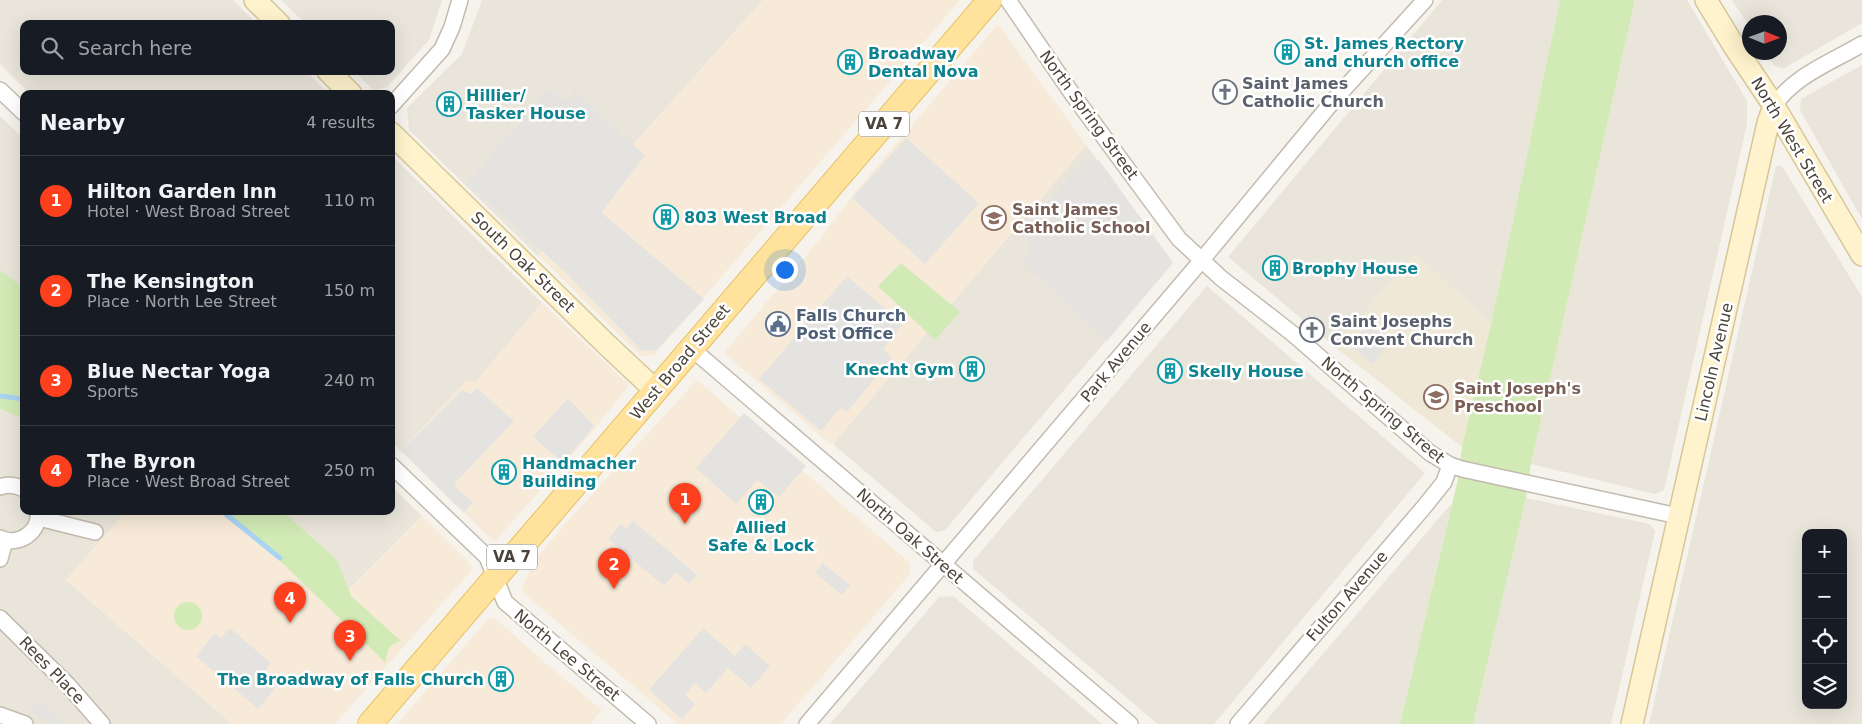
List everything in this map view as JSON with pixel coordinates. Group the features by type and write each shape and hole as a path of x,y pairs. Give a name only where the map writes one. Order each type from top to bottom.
{"main road":[{"name":"West Broad Street","path":"370,724 990,0"}],"street":[{"path":"255,0 275,20"},
{"path":"395,102 442,50 452,27 460,0"},
{"name":"North Spring Street","path":"1008,0 1073,95 1179,239 1201,261 1293,334 1430,453 1450,465 1678,516"},
{"name":"Park Avenue","path":"807,724 1201,261 1334,100 1424,0"},
{"name":"North West Street","path":"1706,0 1774,106 1862,255"},
{"name":"Lincoln Avenue","path":"1632,724 1768,123 1779,98 1794,83 1862,44"},
{"path":"332,75 347,90"},
{"path":"0,90 20,109"},
{"name":"South Oak Street","path":"395,137 604,343 656,390"},
{"name":"North Oak Street","path":"691,348 1130,724"},
{"name":"Fulton Avenue","path":"1238,724 1424,507 1444,482 1450,465"},
{"name":"North Lee Street","path":"395,469 487,557 494,579 505,602 648,724"},
{"path":"0,487 6,485 20,487"},
{"path":"0,559 2,539 17,541 28,536 35,529 39,515"},
{"path":"42,515 95,532"},
{"name":"Rees Place","path":"0,618 67,684 102,724"},
{"path":"0,715 25,724"}],"shaded area":[{"path":"0,0 233,0 253,20 20,20 20,75 310,75 325,90 26,90 0,64"},
{"path":"281,0 442,0 429,40 387,87 377,90 373,90 358,75 395,75 395,20 302,20"},
{"path":"482,0 763,0 630,148 538,256 409,130 407,108 462,54"},
{"path":"763,0 960,0 654,355 641,356 538,255 630,148"},
{"path":"1442,0 1560,0 1491,324 1415,254 1335,347 1228,257"},
{"path":"1635,0 1687,0 1747,101 1747,124 1664,490 1655,494 1531,464"},
{"path":"1732,0 1862,0 1862,23 1783,69 1774,65 1771,60 1787,60 1787,15 1742,15"},
{"path":"998,24 1086,145 833,444 830,444 724,353 819,240 857,190"},
{"path":"1862,65 1862,219 1800,110 1801,99"},
{"path":"549,89 566,101 575,89 645,156 602,213 704,299 656,351 641,350 565,272 467,183"},
{"path":"0,116 20,135 20,515 123,515 66,580 232,724 0,724"},
{"path":"906,138 979,203 925,264 852,198"},
{"path":"1086,145 1173,262 945,530 936,532 833,444"},
{"path":"395,159 542,303 475,383 466,381 401,451 395,446"},
{"path":"1086,159 1099,160 1173,263 1107,341 1021,262 1025,259 1030,242 1022,229"},
{"path":"1776,166 1782,166 1862,297 1862,724 1649,724"},
{"name":"Saint Joseph's Preschool","path":"1415,254 1491,324 1462,447 1335,347"},
{"path":"847,276 903,324 883,349 892,358 847,412 841,407 821,431 759,379"},
{"path":"1207,286 1425,473 1214,724 1158,724 973,569 973,561"},
{"path":"542,303 629,385 596,427 496,540 492,540 401,451 466,381 475,382"},
{"path":"1369,322 1392,339 1373,364 1350,346"},
{"path":"698,381 910,563 910,574 781,724 678,724 522,592 522,587 535,560 564,525 695,382"},
{"path":"477,388 514,421 455,483 455,487 473,502 464,513 401,451 462,390 470,394"},
{"path":"568,398 594,426 563,463 533,437"},
{"path":"744,413 806,466 779,497 757,480 736,504 696,468"},
{"path":"395,490 422,516 338,600 245,515 395,515"},
{"path":"1526,498 1650,524 1655,531 1611,724 1473,724"},
{"path":"1452,503 1400,724 1263,724"},
{"path":"123,515 245,515 338,600 422,516 472,566 471,571 335,724 232,724 66,580"},
{"path":"633,521 697,575 689,584 676,572 664,586 608,539 621,524 626,529"},
{"path":"823,563 850,585 842,595 815,573"},
{"path":"953,596 1102,724 830,724 939,597"},
{"name":"The Broadway of Falls Church","path":"490,617 498,621 602,710 590,724 397,724"},
{"path":"230,628 271,663 263,673 278,685 258,709 196,656 215,633 221,638"},
{"path":"703,628 735,656 745,644 770,666 751,688 728,668 706,693 695,683 685,695 695,704 682,719 649,690"},
{"path":"34,701 53,710 65,724 49,724 41,717 30,712"}],"green space":[{"path":"1560,0 1635,0 1531,464 1526,498 1473,724 1400,724 1458,479 1462,447 1491,324"},
{"path":"901,263 960,312 935,340 878,286"},
{"path":"0,270 20,285 20,417 0,409"},
{"path":"228,515 286,515 337,560 351,596 401,641 389,648 386,663 275,556"},
{"path":"188,602 198,606 202,616 198,626 188,630 178,626 174,616 178,606"}],"waterway":[{"path":"0,396 20,398"},
{"path":"227,515 280,558"}],"place":[{"name":"St. James Rectory and church office","path":"1287,52"},
{"name":"Broadway Dental Nova","path":"850,62"},
{"name":"Saint James Catholic Church","path":"1225,92"},
{"name":"Hillier/ Tasker House","path":"449,104"},
{"name":"803 West Broad","path":"666,217"},
{"name":"Saint James Catholic School","path":"994,218"},
{"name":"Brophy House","path":"1275,268"},
{"name":"Falls Church Post Office","path":"778,324"},
{"name":"Saint Josephs Convent Church","path":"1312,330"},
{"name":"Knecht Gym","path":"972,369"},
{"name":"Skelly House","path":"1170,371"},
{"name":"Saint Joseph's Preschool","path":"1436,397"},
{"name":"Handmacher Building","path":"504,472"},
{"name":"Allied Safe & Lock","path":"761,502"},
{"name":"Hilton Garden Inn","path":"685,524"},
{"name":"The Kensington","path":"614,589"},
{"name":"The Byron","path":"290,623"},
{"name":"Blue Nectar Yoga","path":"350,661"},
{"name":"The Broadway of Falls Church","path":"501,679"}]}
